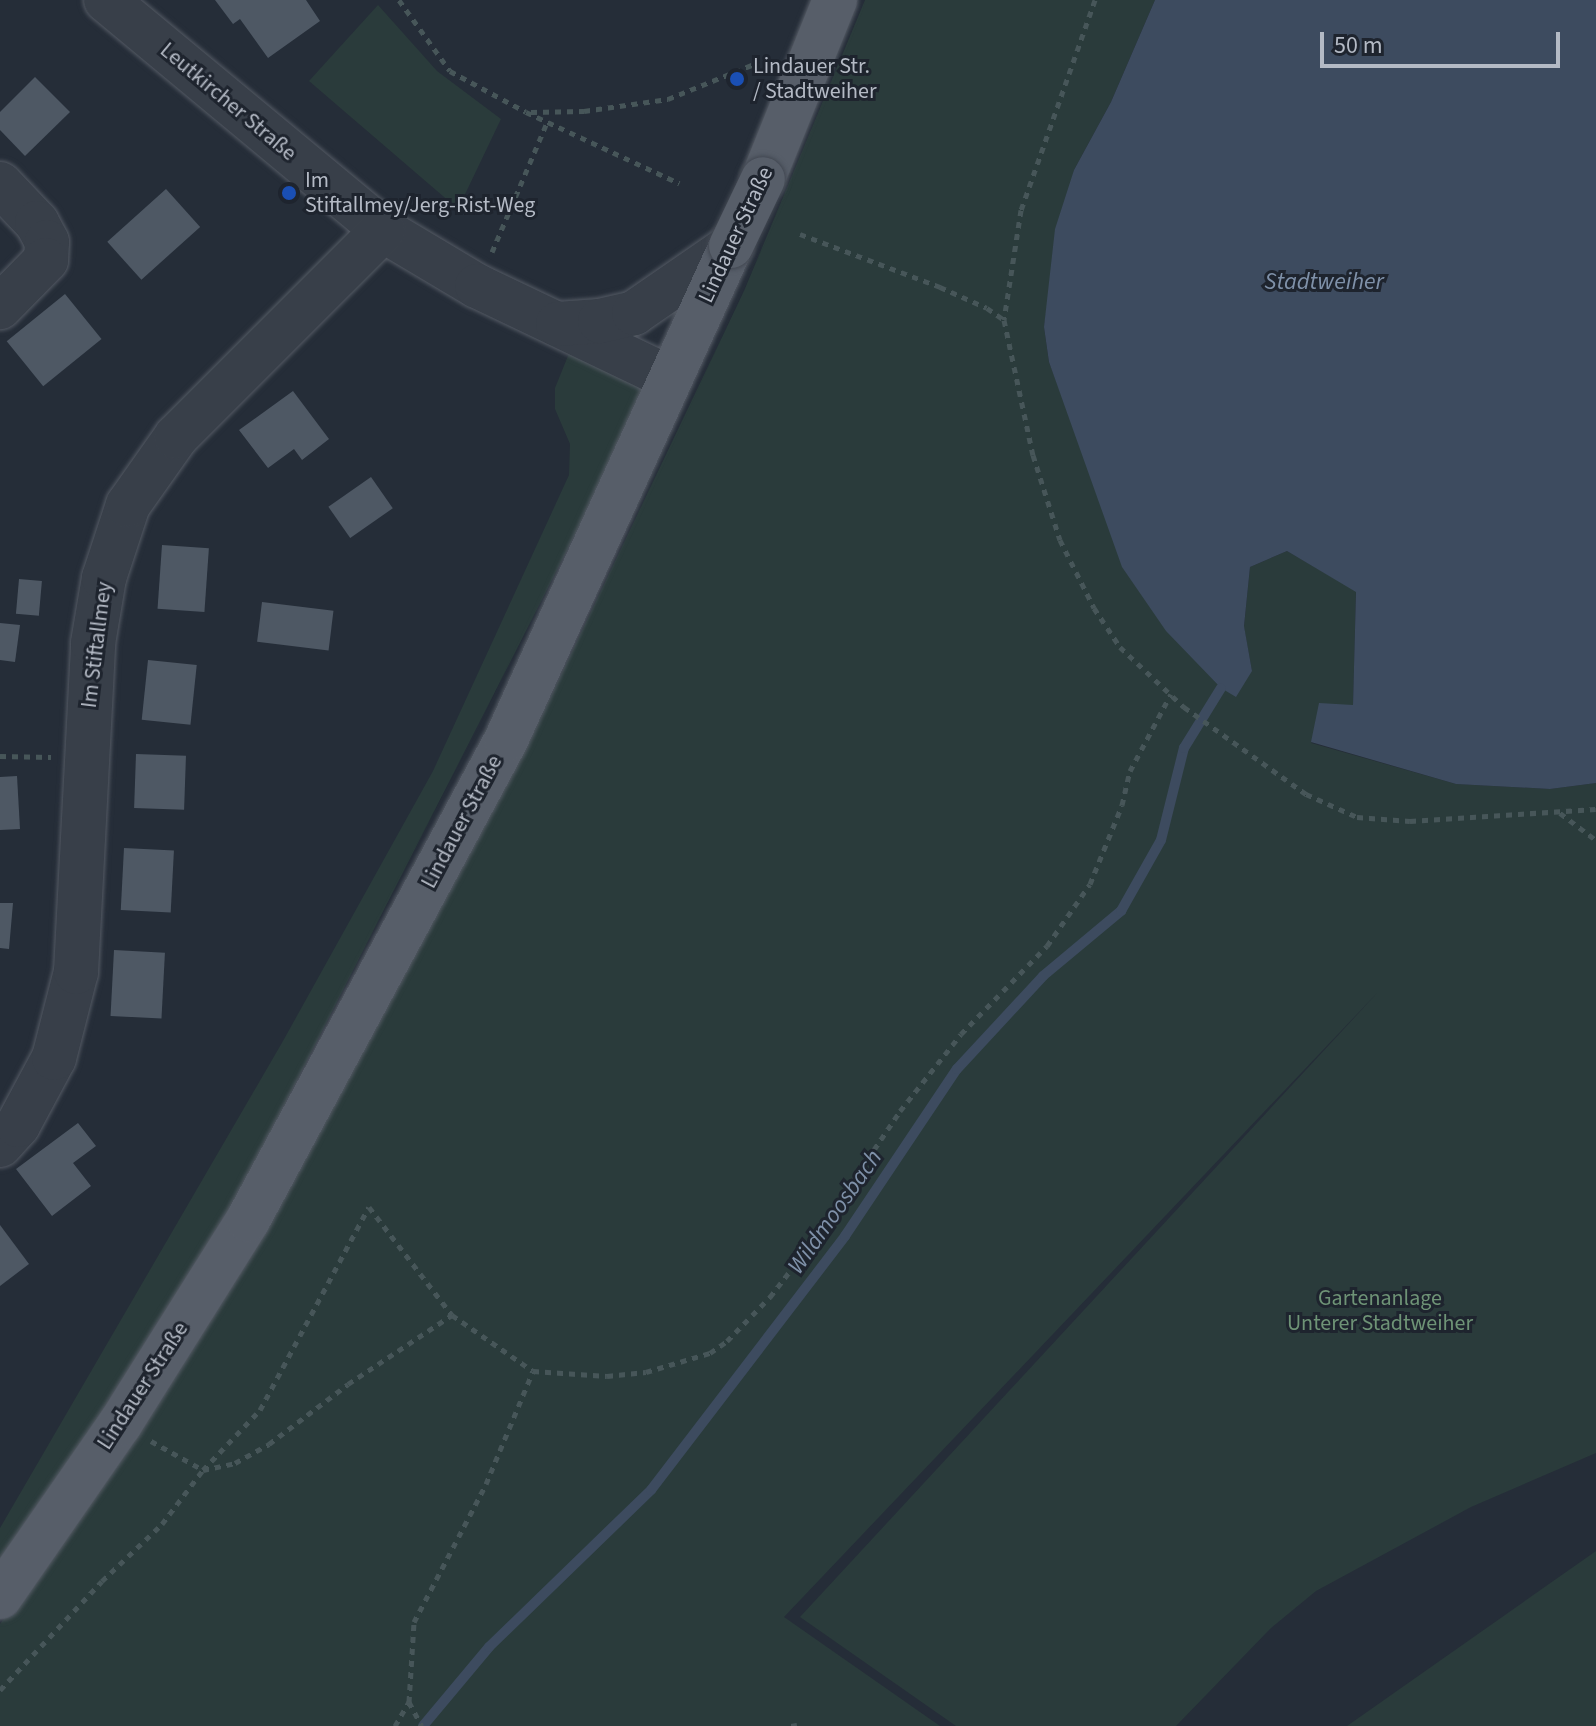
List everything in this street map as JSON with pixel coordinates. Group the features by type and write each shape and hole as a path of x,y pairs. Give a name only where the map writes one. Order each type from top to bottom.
{"main road":[{"name":"Lindauer Straße","path":"0,1597 120,1424 248,1220 506,740 763,179 835,0"}],"street":[{"name":"Leutkircher Straße","path":"106,0 383,230 477,286 670,378"},
{"path":"0,184 37,223 47,242 46,260 0,307"},
{"name":"Im Stiftallmey","path":"0,1145 18,1125 54,1058 76,972 97,617 104,578 128,505 176,437 383,230"},
{"name":"Leutkircher Straße","path":"558,324 600,321 634,313 731,246"}],"path":[{"path":"399,0 450,71 526,112 679,183"},
{"path":"1095,0 1021,210 1004,320 1033,455 1060,540 1094,608 1120,647 1184,707 1306,794 1357,817 1410,821 1596,809"},
{"path":"526,112 584,111 668,99 759,62"},
{"path":"477,286 548,120"},
{"path":"800,234 940,287 987,308 1004,320"},
{"path":"0,1690 102,1581 162,1524 203,1470 260,1410 369,1207 452,1315 533,1371 607,1376 646,1372 710,1353 746,1324 807,1249 900,1111 961,1034 1047,946 1090,884 1122,805 1130,771 1171,694"},
{"path":"0,756 87,758"},
{"path":"1560,813 1596,840"},
{"path":"120,1424 203,1470 235,1463 269,1444 348,1384 452,1315"},
{"path":"395,1726 409,1702 414,1622 486,1484 533,1371"},
{"path":"409,1702 420,1723"}],"green space":[{"name":"Gartenanlage Unterer Stadtweiher","path":"865,0 1155,0 1111,102 1074,170 1050,286 1044,327 1049,362 1080,444 1252,671 1244,627 1250,567 1287,551 1356,591 1353,706 1311,743 1456,784 1550,789 1596,783 1596,1453 1471,1507 1316,1591 1271,1628 1176,1726 956,1726 800,1617 1379,991 784,1617 940,1726 0,1726 0,1624 131,1438 525,750 744,291"},
{"path":"378,5 437,71 501,119 458,209 309,81"},
{"path":"572,346 645,383 584,517 231,1210 0,1571 0,1528 283,1041 433,771 569,475 570,444 555,409 555,388"},
{"path":"1596,1551 1596,1726 1347,1726"}],"water":[{"name":"Stadtweiher","path":"1155,0 1596,0 1596,783 1550,789 1456,784 1311,742 1319,703 1353,705 1356,592 1287,551 1250,567 1244,626 1252,671 1236,697 1221,688 1166,631 1122,567 1049,362 1044,327 1055,229 1074,170 1111,102"}],"building":[{"path":"215,0 306,0 320,21 268,58 240,19 233,24"},
{"path":"35,77 70,112 25,156 0,130 0,112"},
{"path":"166,189 200,227 141,280 107,242"},
{"path":"65,294 102,339 43,386 7,341"},
{"path":"293,391 329,439 302,460 294,449 268,468 239,430"},
{"path":"371,477 393,508 350,538 328,507"},
{"path":"162,545 209,548 204,612 158,609"},
{"path":"19,579 42,581 39,616 16,614"},
{"path":"262,602 333,611 329,650 257,642"},
{"path":"0,623 20,625 15,662 0,660"},
{"path":"148,660 197,665 190,725 142,720"},
{"path":"136,754 186,756 184,810 134,808"},
{"path":"17,776 20,829 0,830 0,777"},
{"path":"124,848 174,851 171,913 121,910"},
{"path":"0,903 13,903 9,949 0,948"},
{"path":"114,950 165,953 161,1019 111,1016"},
{"path":"78,1123 96,1146 73,1163 91,1186 52,1216 16,1169"},
{"path":"0,1225 29,1264 0,1286"}],"waterway":[{"name":"Wildmoosbach","path":"423,1726 489,1647 651,1490 845,1236 957,1069 1043,976 1121,911 1161,840 1184,748 1221,688"}],"place":[{"name":"Lindauer Str. / Stadtweiher","path":"737,79"},
{"name":"Im Stiftallmey/Jerg-Rist-Weg","path":"289,193"}]}
